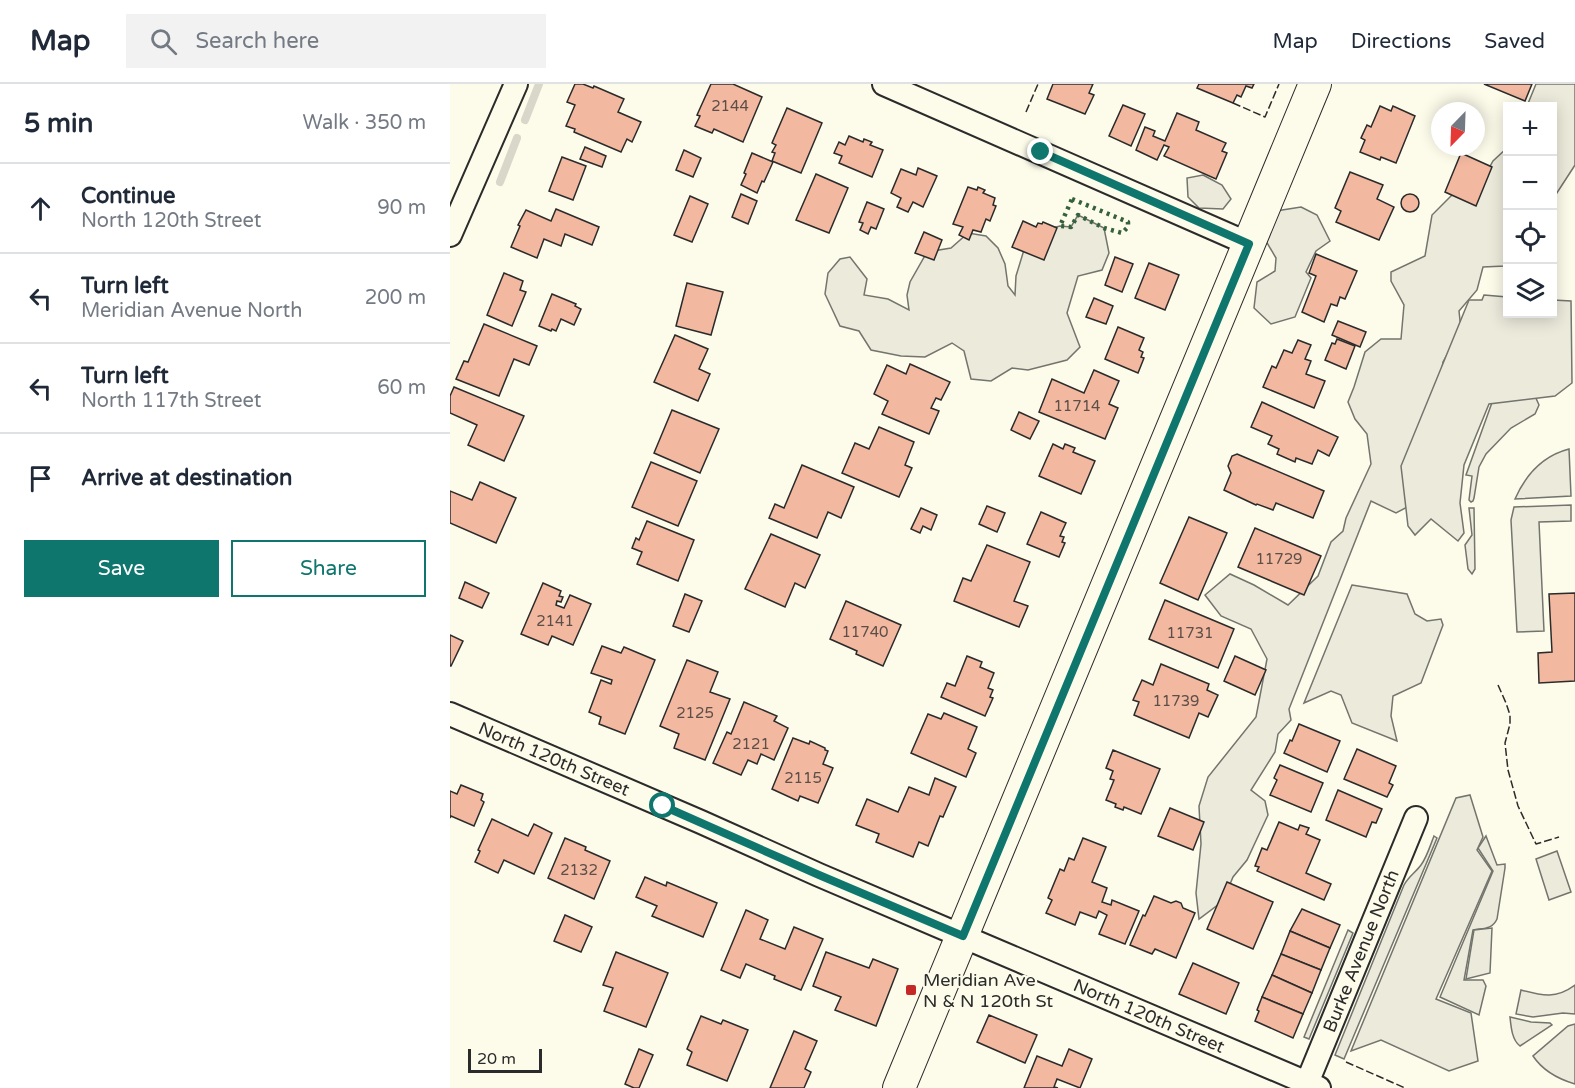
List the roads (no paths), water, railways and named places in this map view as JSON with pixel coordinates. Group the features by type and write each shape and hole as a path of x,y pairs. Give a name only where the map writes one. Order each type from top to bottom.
{"street":[{"path":"450,235 516,84"},
{"path":"884,84 1249,244"},
{"path":"900,1088 1315,84"},
{"name":"North 120th Street","path":"450,714 819,875 1313,1085"},
{"name":"Burke Avenue North","path":"1313,1085 1416,818"}],"waterway":[{"path":"525,120 539,84"},
{"path":"500,182 517,138"}],"place":[{"name":"Meridian Ave N & N 120th St","path":"911,990"}]}
